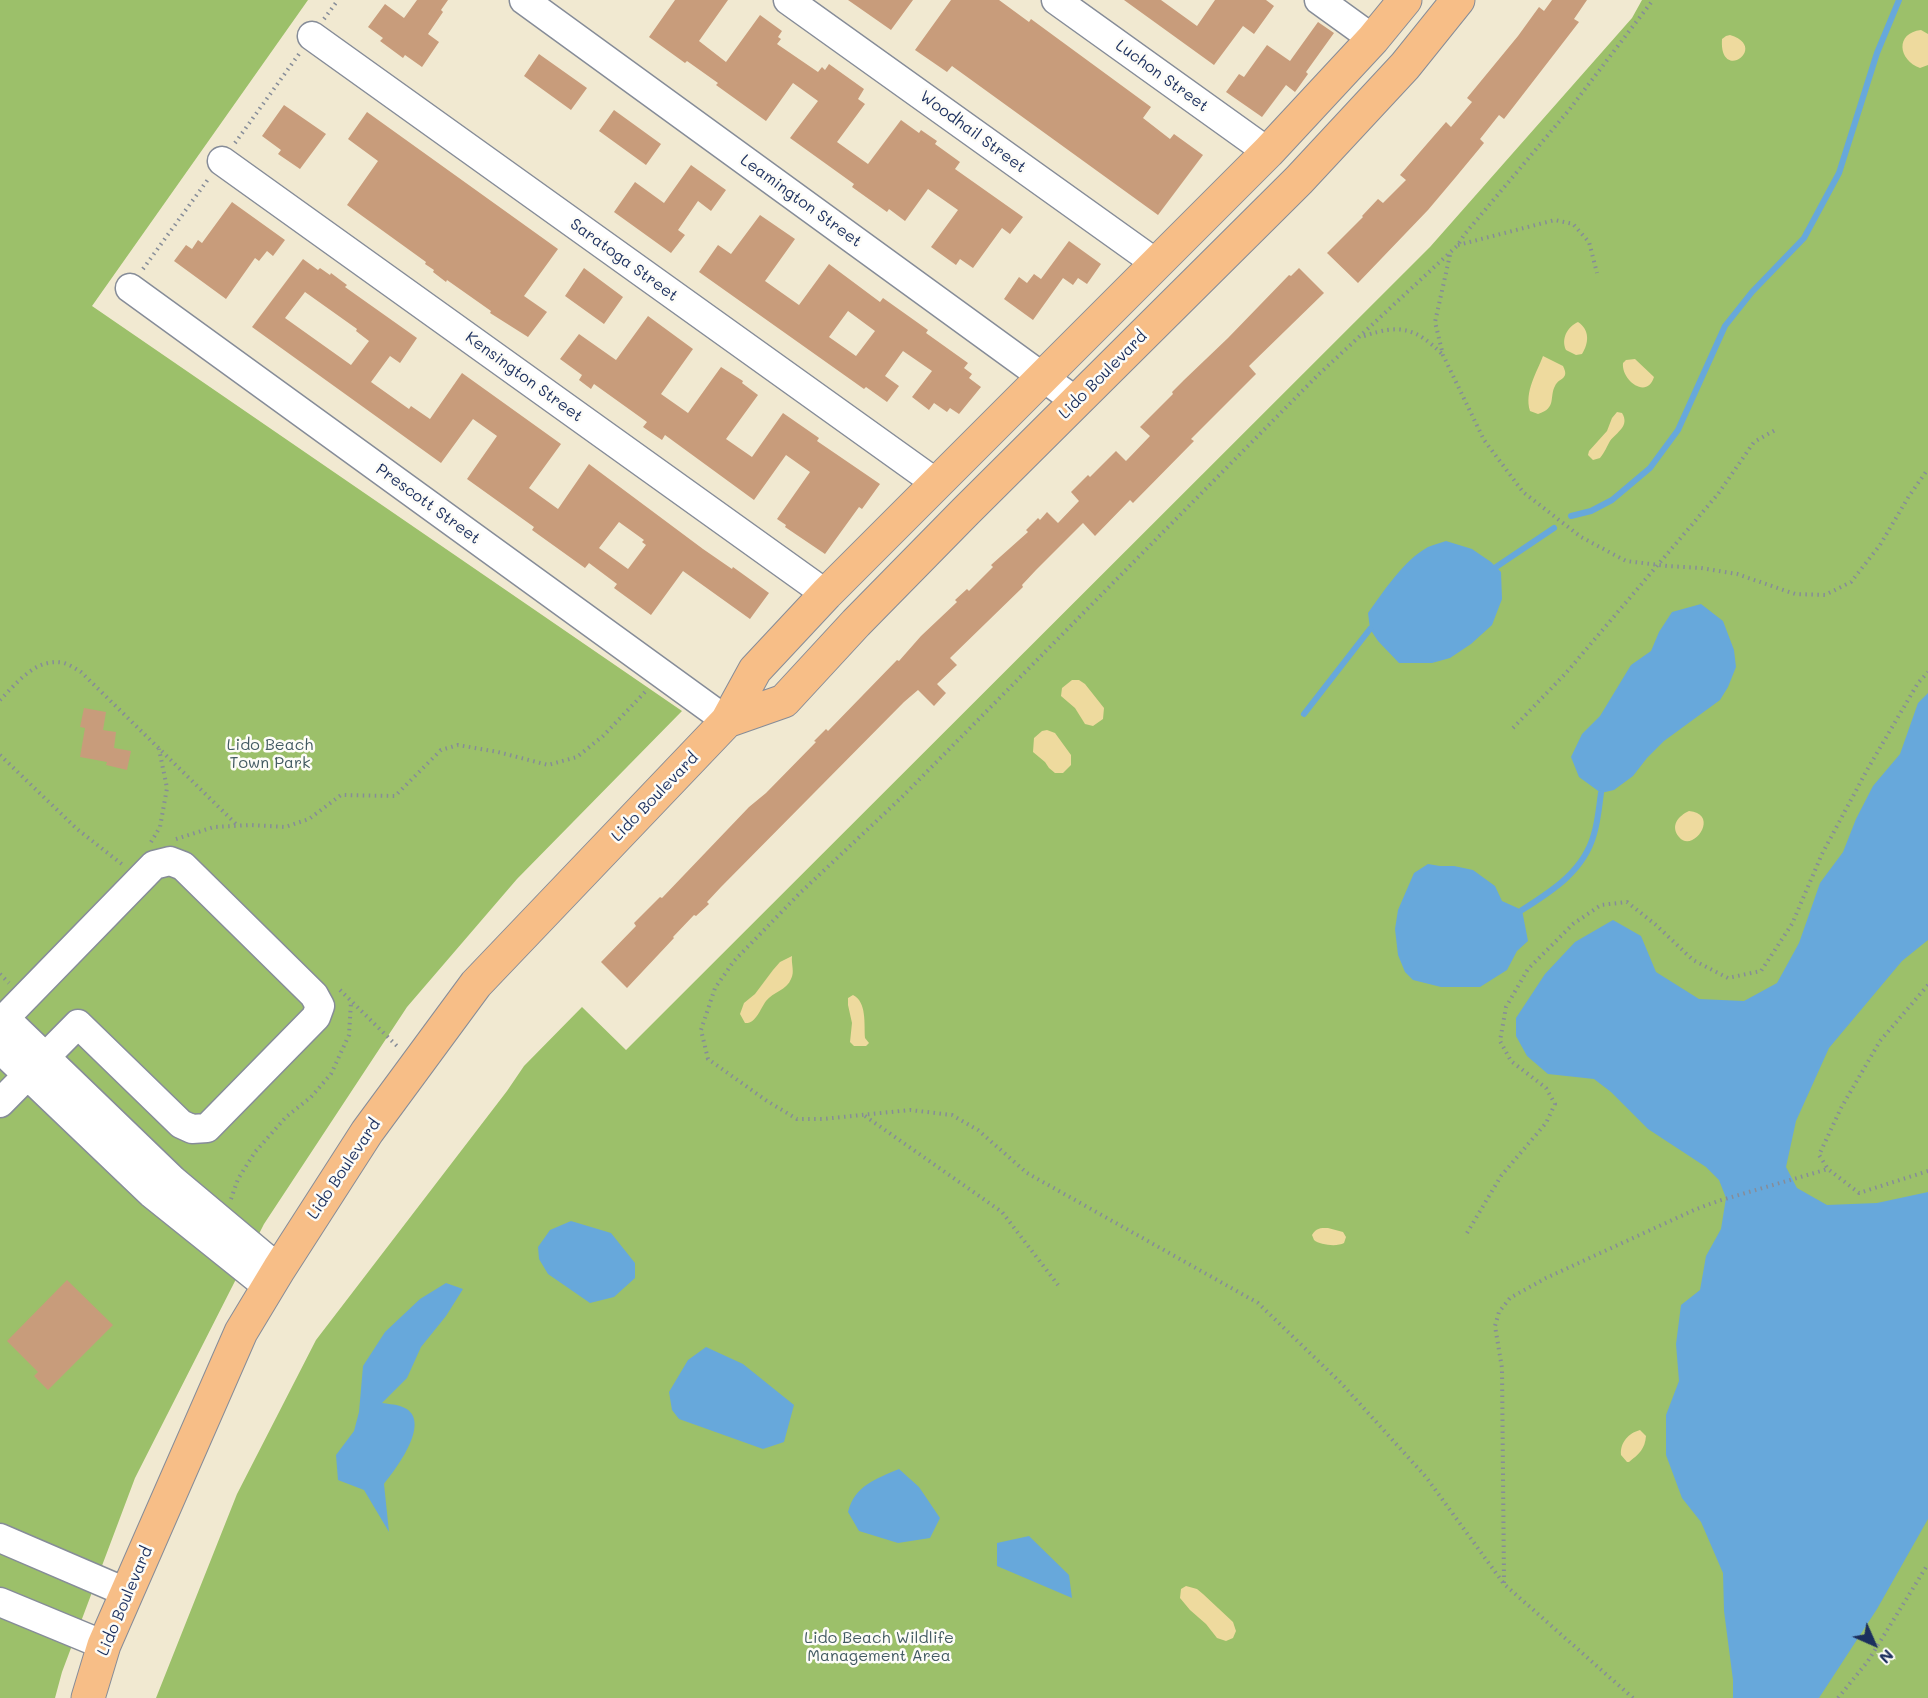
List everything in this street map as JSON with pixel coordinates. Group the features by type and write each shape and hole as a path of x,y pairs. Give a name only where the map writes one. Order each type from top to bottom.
{"highway":[{"name":"Lido Boulevard","path":"88,1698 104,1645 241,1332 367,1132 476,984 726,721 755,670 826,594 1269,152 1373,39 1405,0"},
{"name":"Lido Boulevard","path":"726,721 784,701 856,623 1299,180 1405,66 1458,0"}],"street":[{"name":"Leamington Street","path":"524,0 1077,402"},
{"name":"Woodhail Street","path":"788,0 1157,264"},
{"name":"Luchon Street","path":"1056,0 1269,152"},
{"path":"1318,0 1373,39"},
{"name":"Saratoga Street","path":"312,36 936,483"},
{"name":"Kensington Street","path":"222,160 826,594"},
{"name":"Prescott Street","path":"130,288 726,721"},
{"path":"0,1103 36,1066 78,1024 181,1124 192,1129 207,1128 316,1017 320,1006 314,995 183,866 170,861 154,865 2,1020 36,1066 152,1194 273,1278"},
{"path":"0,1049 36,1066 173,1180 222,1222 273,1278"},
{"path":"0,1538 128,1593"},
{"path":"0,1602 104,1645"}],"path":[{"path":"1633,1698 1504,1584 1426,1477 1341,1383 1258,1303 1027,1173 978,1130 952,1115 910,1110 864,1116 797,1119 767,1101 708,1059 701,1030 715,988 734,961 800,893 902,797 1318,375 1450,254 1569,110 1653,0"},
{"path":"1458,245 1555,220 1573,224 1589,242 1597,273"},
{"path":"1450,254 1435,322 1443,356 1484,440 1523,492 1581,537 1626,561 1737,574 1795,594 1825,595 1851,582 1880,545 1928,469"},
{"path":"1360,337 1384,330 1407,330 1427,339 1443,356"},
{"path":"1513,728 1566,673 1718,494 1754,442 1777,429"},
{"path":"0,700 30,670 46,663 64,663 81,672 238,825"},
{"path":"1467,1233 1501,1176 1546,1123 1555,1104 1546,1088 1511,1061 1500,1041 1506,1006 1528,969 1573,924 1601,905 1627,902 1656,924 1693,960 1728,978 1761,970 1792,924 1822,854 1867,770 1918,683 1928,672"},
{"path":"173,840 214,827 238,825 285,827 309,819 341,795 395,796 441,750 458,745 498,752 548,765 577,757 603,736 662,674"},
{"path":"0,755 77,829 128,869"},
{"path":"1928,985 1880,1041 1841,1108 1819,1155 1828,1169 1859,1193 1928,1171"},
{"path":"222,1222 238,1179 255,1152 286,1117 311,1097 331,1074 349,1035 351,1001"},
{"path":"864,1116 1002,1212 1058,1285"},
{"path":"1504,1584 1502,1368 1495,1326 1499,1312 1510,1298 1546,1278 1640,1234 1718,1201 1828,1169"},
{"path":"1838,1698 1868,1661 1928,1564"}],"green space":[{"name":"Lido Beach Town Park","path":"0,0 308,0 92,306 682,711 517,879 407,1007 264,1224 135,1478 62,1672 55,1698 0,1698"},
{"name":"Lido Beach Wildlife Management Area","path":"1642,0 1928,0 1928,1698 156,1698 237,1494 316,1340 524,1066 582,1007 626,1050 1430,247 1632,18"}],"sand":[{"path":"1921,30 1928,34 1928,65 1920,68 1907,59 1902,47 1907,36"},
{"path":"1730,35 1741,40 1745,47 1744,53 1734,61 1728,59 1723,52 1722,39"},
{"path":"1578,322 1585,329 1587,341 1582,354 1576,355 1566,350 1564,342 1568,330"},
{"path":"1543,356 1563,366 1565,376 1555,386 1548,409 1538,414 1530,411 1529,397 1532,382"},
{"path":"1635,359 1654,377 1651,384 1646,387 1635,385 1623,369 1623,363 1626,360"},
{"path":"1617,412 1622,413 1624,425 1610,441 1600,458 1593,460 1588,455 1589,451 1607,431"},
{"path":"1072,680 1079,680 1085,684 1104,708 1103,719 1093,726 1085,724 1075,708 1061,696 1062,688"},
{"path":"1047,730 1055,733 1071,755 1071,765 1063,773 1055,773 1033,752 1034,738"},
{"path":"1689,811 1698,814 1703,819 1704,825 1697,837 1691,841 1685,841 1676,833 1675,825"},
{"path":"792,956 793,974 789,983 766,1001 755,1019 745,1023 740,1014 744,1003 755,994 780,962"},
{"path":"853,995 863,1008 865,1038 869,1043 866,1046 854,1046 850,1042 852,1023 848,998"},
{"path":"1328,1228 1343,1232 1346,1237 1344,1243 1329,1245 1314,1240 1312,1235 1315,1231"},
{"path":"1640,1430 1646,1436 1643,1448 1639,1454 1627,1462 1621,1455 1622,1446 1632,1433"},
{"path":"1186,1586 1197,1589 1233,1622 1236,1631 1233,1638 1226,1641 1217,1638 1190,1610 1180,1598 1181,1589"}],"water":[{"path":"1446,541 1472,549 1501,572 1502,599 1492,625 1471,644 1450,658 1432,663 1399,663 1370,629 1368,613 1411,560 1428,547"},
{"path":"1701,604 1723,621 1734,650 1736,667 1728,687 1720,700 1664,741 1633,776 1614,790 1601,793 1579,777 1571,757 1582,734 1600,716 1631,665 1651,651 1659,632 1672,612"},
{"path":"1928,693 1928,940 1902,961 1829,1048 1796,1121 1786,1167 1797,1188 1827,1205 1877,1203 1928,1192 1928,1519 1877,1609 1819,1698 1733,1698 1733,1680 1724,1611 1723,1573 1701,1522 1682,1498 1666,1455 1666,1415 1679,1381 1676,1344 1681,1305 1700,1290 1706,1256 1721,1229 1726,1198 1719,1180 1706,1167 1648,1129 1611,1092 1594,1079 1548,1074 1527,1056 1516,1036 1516,1018 1545,974 1575,942 1613,920 1641,936 1656,972 1699,999 1744,1001 1777,983 1799,943 1820,883 1843,852 1856,819 1873,786 1900,754 1918,703"},
{"path":"1428,864 1473,870 1495,886 1502,901 1522,910 1528,941 1517,951 1507,970 1480,987 1441,987 1413,980 1405,972 1398,955 1395,929 1398,910 1414,873"},
{"path":"571,1221 611,1233 635,1263 635,1278 614,1297 590,1303 548,1274 539,1259 538,1247 550,1230"},
{"path":"446,1283 463,1289 446,1316 421,1347 407,1378 382,1403 400,1406 410,1412 414,1421 414,1432 410,1444 384,1484 389,1532 364,1490 338,1480 336,1455 354,1431 359,1412 363,1366 385,1332 420,1299"},
{"path":"706,1347 743,1364 794,1405 784,1442 763,1449 679,1419 672,1410 669,1392 688,1360"},
{"path":"899,1469 919,1487 940,1518 930,1538 898,1543 859,1531 848,1512 851,1503 861,1489"},
{"path":"1029,1536 1069,1575 1072,1598 997,1566 997,1543"}],"building":[{"path":"417,0 448,0 428,34 439,42 422,67 405,55 403,58 380,41 383,38 368,27 385,4 404,18"},
{"path":"675,0 728,0 699,41 726,62 760,15 782,31 778,37 781,39 777,44 818,72 822,67 825,70 829,64 864,89 858,99 865,104 837,142 868,164 901,120 919,133 921,130 937,141 935,144 960,162 955,169 1023,217 1010,234 1002,228 973,268 960,259 956,265 931,247 958,210 928,189 905,221 889,209 887,212 852,187 854,184 790,138 818,101 793,83 766,121 716,85 718,83 649,37"},
{"path":"848,0 913,0 891,30"},
{"path":"951,0 999,0 1029,22 1031,19 1151,107 1143,118 1170,139 1174,134 1203,155 1158,215 952,66 947,72 915,50"},
{"path":"1124,0 1161,0 1197,26 1215,0 1266,0 1274,6 1254,34 1243,26 1214,65"},
{"path":"1552,0 1587,0 1574,19 1579,22 1504,119 1499,115 1480,139 1484,143 1455,178 1428,210 1358,283 1327,253 1378,199 1383,203 1406,180 1400,175 1446,122 1451,127 1472,102 1467,98 1539,7 1544,11"},
{"path":"1318,22 1334,33 1306,72 1308,74 1295,92 1286,85 1262,117 1226,92 1239,74 1244,77 1267,45 1290,61"},
{"path":"539,54 587,88 571,110 524,76"},
{"path":"284,105 326,134 300,169 278,154 281,150 262,136"},
{"path":"614,110 661,144 646,165 599,131"},
{"path":"367,112 558,249 524,296 547,312 528,337 490,313 491,311 447,280 446,282 425,264 426,262 347,205 378,161 348,139"},
{"path":"691,165 726,190 711,211 698,201 678,230 685,235 671,253 614,212 635,182 664,203"},
{"path":"232,202 285,240 273,256 267,251 259,261 255,258 226,299 174,261 186,245 192,249 198,240 202,243"},
{"path":"760,215 795,239 765,281 799,305 829,264 880,302 883,298 928,330 926,333 968,363 964,368 972,374 969,378 981,387 959,414 950,408 947,412 934,403 929,410 912,397 932,371 903,351 885,376 899,386 887,402 866,387 864,389 699,272 718,245 731,254","holes":["848,311 875,331 856,356 829,337"]},
{"path":"1069,241 1101,264 1087,284 1078,278 1073,285 1063,278 1033,320 1004,299 1019,277 1027,283 1034,274 1041,279"},
{"path":"303,259 318,270 320,268 330,275 331,273 347,285 345,287 417,338 400,363 390,356 371,382 409,409 411,406 430,419 462,373 561,444 529,488 558,509 589,464 703,549 769,593 750,619 683,571 651,615 614,588 617,584 589,563 585,568 532,530 534,527 467,479 497,436 473,419 441,463 252,327","holes":["305,292 357,329 356,331 369,341 351,365 285,318","619,522 644,540 642,542 646,545 628,569 599,548"]},
{"path":"584,268 623,297 604,324 565,296"},
{"path":"1299,268 1324,293 1249,366 1256,374 1191,439 1194,441 1133,503 1130,500 1095,536 1083,523 1036,570 1022,585 1023,587 950,658 957,665 937,684 946,693 934,706 918,690 904,702 721,887 707,902 709,904 696,916 694,915 627,988 601,962 636,926 634,923 660,897 662,898 749,807 766,793 826,729 828,731 897,660 899,661 921,636 957,602 955,600 967,589 969,591 993,567 991,565 1028,532 1026,530 1038,518 1040,520 1047,512 1058,523 1079,501 1071,492 1088,475 1090,477 1116,451 1126,461 1150,436 1140,427 1289,275 1291,276"},
{"path":"648,316 693,349 661,394 688,413 721,367 743,381 742,383 758,395 726,439 752,457 783,413 819,438 817,441 880,484 862,509 859,507 825,554 777,519 810,472 786,455 754,500 665,435 662,440 643,427 647,422 594,384 591,389 579,380 582,375 560,359 579,334 616,360"},
{"path":"84,708 106,712 103,730 116,732 114,748 131,751 127,770 106,765 107,762 80,757 85,728 80,727"},
{"path":"67,1280 113,1325 48,1390 34,1376 38,1372 7,1341"}],"waterway":[{"path":"1571,516 1591,511 1612,500 1650,468 1678,430 1725,326 1752,292 1804,238 1839,173 1877,53 1899,0"},
{"path":"1496,567 1554,528"},
{"path":"1304,714 1370,629"},
{"path":"1522,910 1566,879 1583,859 1595,829 1601,793"}]}
